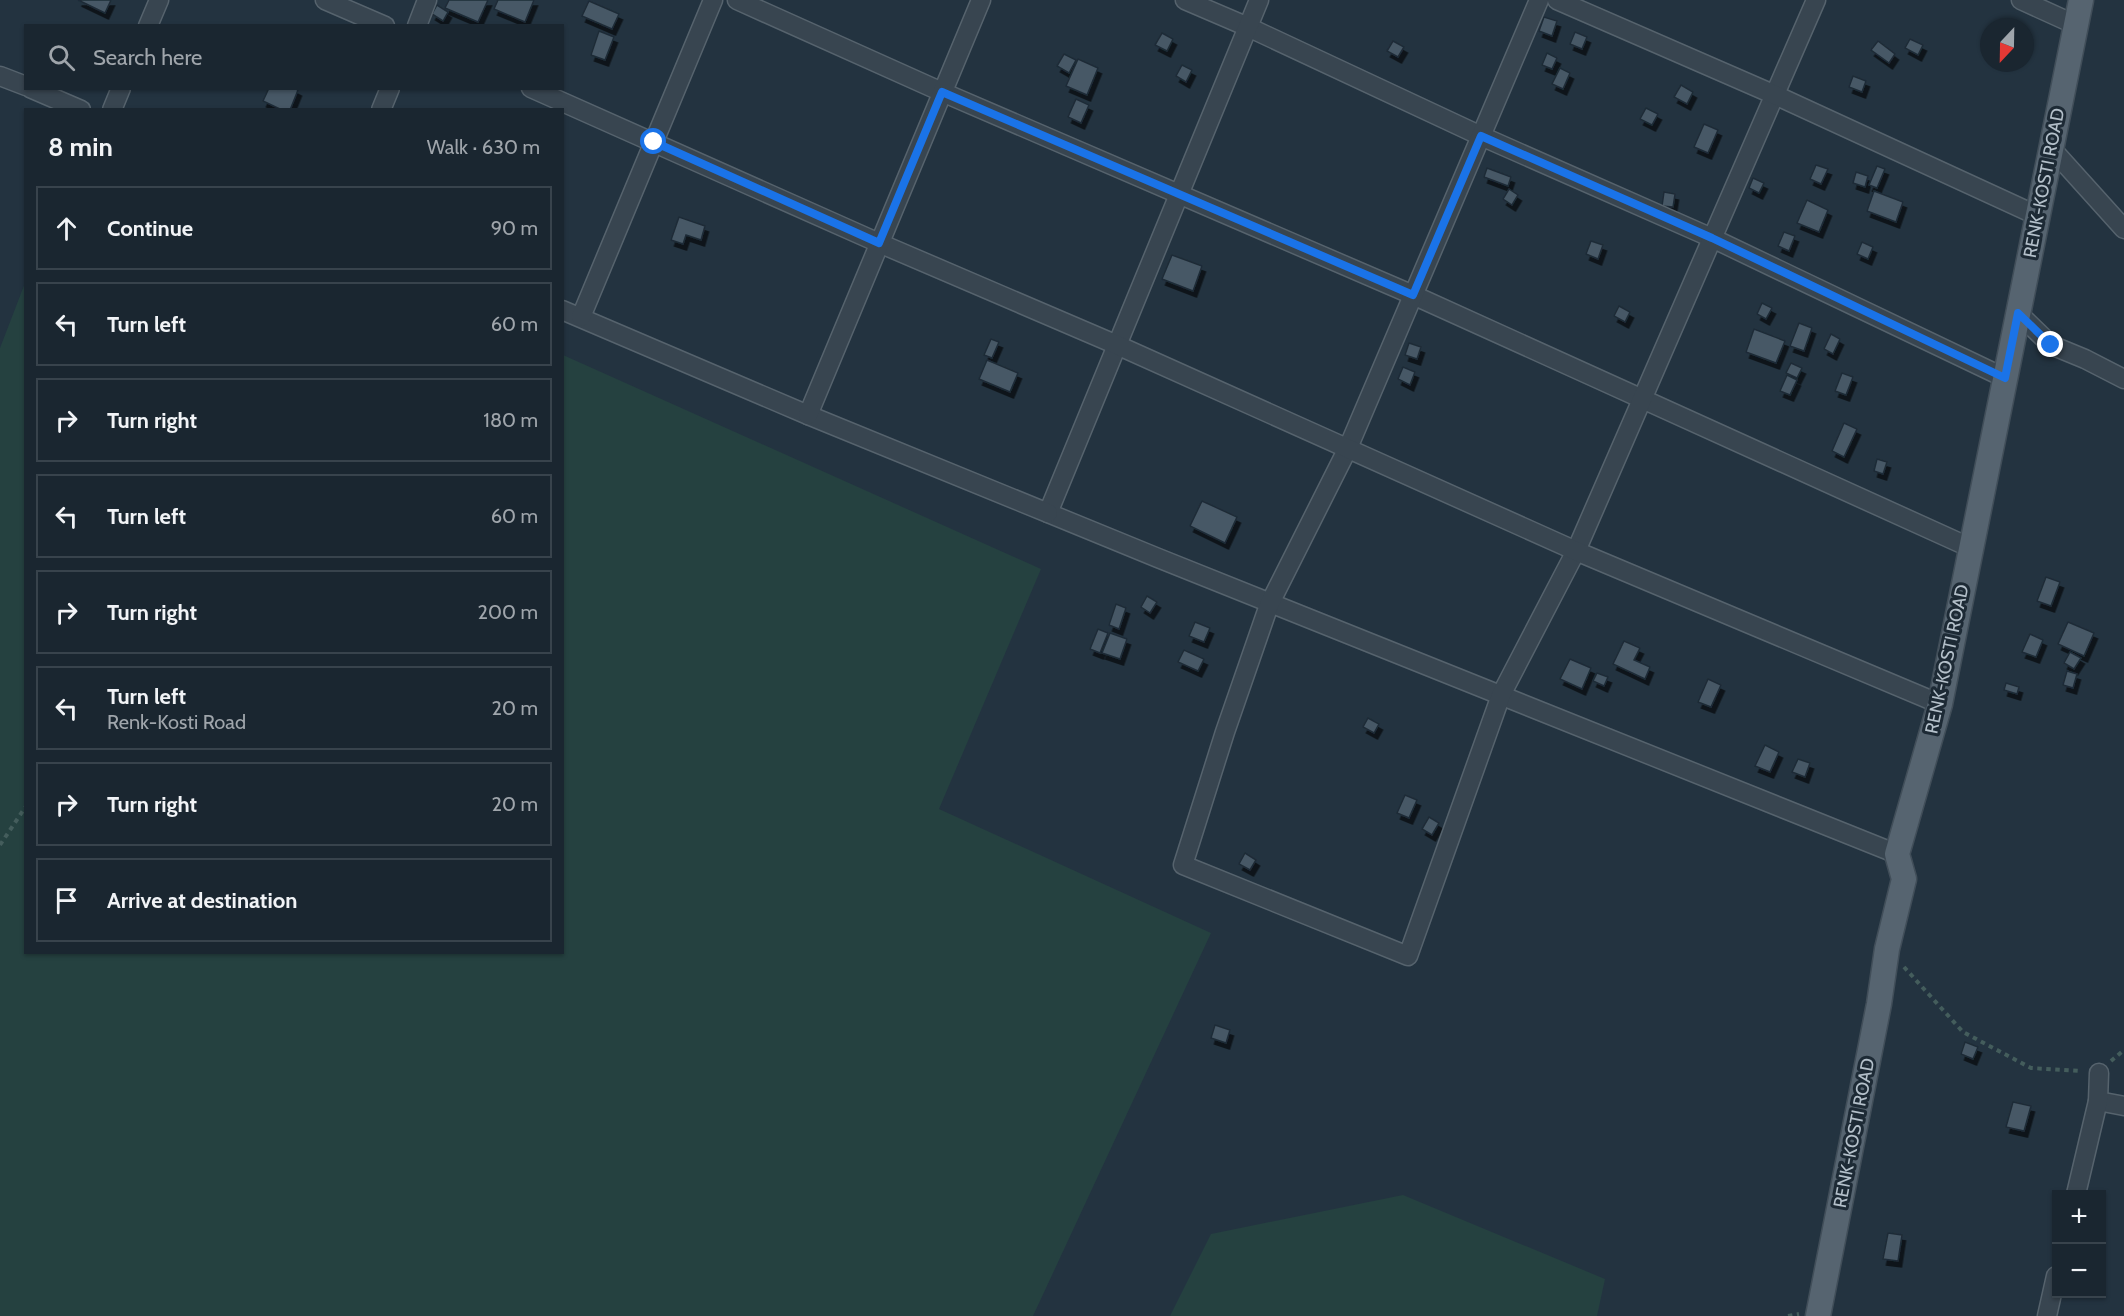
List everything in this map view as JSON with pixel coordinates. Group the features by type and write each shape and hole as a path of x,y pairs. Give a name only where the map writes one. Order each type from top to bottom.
{"main road":[{"name":"RENK-KOSTI ROAD","path":"1818,1316 1879,1004 1887,949 1904,879 1898,854 1940,704 2081,0"}],"street":[{"path":"149,24 159,0"},
{"path":"325,0 380,24"},
{"path":"418,24 428,0"},
{"path":"581,317 713,0"},
{"path":"737,0 942,92 1413,295 1971,548"},
{"path":"808,415 981,0"},
{"path":"1185,0 1481,136 1712,238 2005,378"},
{"path":"1048,513 1259,0"},
{"path":"1539,0 1348,448 1269,604 1183,865 1408,956 1501,695 1576,551 1816,0"},
{"path":"1557,0 1775,94 2038,216"},
{"path":"2021,0 2076,24"},
{"path":"0,76 24,85"},
{"path":"35,90 76,108"},
{"path":"113,108 120,90"},
{"path":"382,108 389,90"},
{"path":"536,90 879,243 1117,345 1576,551 1940,704"},
{"path":"2051,148 2124,229"},
{"path":"564,311 808,415 1269,604 1898,854"},
{"path":"2018,313 2051,345 2124,379"},
{"path":"2077,1190 2098,1101 2099,1072"},
{"path":"2098,1101 2124,1106"},
{"path":"2047,1316 2052,1294"}],"path":[{"path":"0,845 24,809"},
{"path":"1887,949 1963,1032 2031,1068 2099,1072 2124,1050"}],"green space":[{"path":"24,286 24,954 564,954 564,355 1041,569 939,809 1211,933 1033,1316 0,1316 0,348"},
{"path":"1403,1195 1605,1279 1597,1316 1170,1316 1211,1234"}],"building":[{"path":"78,0 111,0 105,13"},
{"path":"449,0 488,0 478,22 445,8"},
{"path":"498,0 534,0 525,22 494,9"},
{"path":"589,1 619,14 612,29 582,16"},
{"path":"437,5 448,12 443,21 432,14"},
{"path":"1544,17 1557,21 1552,36 1539,31"},
{"path":"599,31 614,37 605,60 591,55"},
{"path":"1575,32 1587,37 1582,49 1570,44"},
{"path":"1162,33 1173,39 1167,51 1155,45"},
{"path":"1910,39 1923,45 1918,55 1905,48"},
{"path":"1393,41 1404,47 1398,57 1387,51"},
{"path":"1878,41 1895,54 1889,63 1871,50"},
{"path":"1547,53 1557,58 1552,69 1542,65"},
{"path":"1064,54 1076,60 1069,73 1057,66"},
{"path":"1078,59 1098,68 1087,95 1066,86"},
{"path":"1182,65 1192,70 1186,82 1176,76"},
{"path":"1560,68 1570,73 1563,89 1552,84"},
{"path":"1853,76 1866,81 1862,92 1849,87"},
{"path":"1681,85 1693,92 1687,104 1674,97"},
{"path":"268,90 298,90 291,108 278,108 263,101"},
{"path":"1076,99 1089,105 1081,123 1068,117"},
{"path":"1646,108 1658,114 1652,125 1640,119"},
{"path":"1704,124 1718,130 1708,153 1694,147"},
{"path":"1816,165 1828,169 1821,184 1810,179"},
{"path":"1877,166 1885,169 1877,188 1869,185"},
{"path":"1487,168 1511,177 1508,186 1484,177"},
{"path":"1856,172 1868,176 1865,187 1853,183"},
{"path":"1753,178 1764,183 1759,193 1749,188"},
{"path":"1509,189 1518,195 1512,205 1503,199"},
{"path":"1874,191 1903,202 1896,222 1867,211"},
{"path":"1664,192 1675,194 1673,207 1662,206"},
{"path":"1807,200 1828,210 1819,232 1797,223"},
{"path":"679,217 705,226 701,240 686,235 683,244 671,240"},
{"path":"1784,232 1795,236 1789,251 1778,246"},
{"path":"1591,241 1603,245 1598,259 1586,254"},
{"path":"1862,242 1873,247 1868,259 1857,254"},
{"path":"1172,255 1202,266 1193,291 1162,279"},
{"path":"1762,303 1772,308 1766,319 1757,314"},
{"path":"1619,306 1630,312 1625,322 1614,316"},
{"path":"1799,323 1812,328 1804,351 1790,346"},
{"path":"1754,329 1785,341 1776,363 1746,352"},
{"path":"1831,334 1840,339 1833,354 1824,349"},
{"path":"991,339 999,342 992,358 984,355"},
{"path":"1409,343 1421,347 1417,359 1405,355"},
{"path":"987,360 1018,373 1010,392 979,379"},
{"path":"1791,363 1802,368 1797,378 1786,373"},
{"path":"1403,367 1415,372 1410,385 1398,379"},
{"path":"1842,373 1853,377 1846,395 1835,391"},
{"path":"1787,375 1797,380 1790,395 1780,391"},
{"path":"1844,423 1857,429 1844,457 1832,451"},
{"path":"1877,459 1887,462 1883,474 1874,471"},
{"path":"1202,501 1237,517 1225,543 1190,526"},
{"path":"2046,577 2060,582 2051,606 2037,601"},
{"path":"1147,596 1157,602 1150,613 1141,607"},
{"path":"1116,604 1126,608 1119,629 1109,625"},
{"path":"1195,622 1210,628 1204,642 1189,636"},
{"path":"2068,622 2094,633 2084,656 2058,644"},
{"path":"1098,629 1108,633 1100,653 1090,649"},
{"path":"1110,633 1127,639 1120,659 1102,653"},
{"path":"2030,634 2043,640 2036,657 2022,652"},
{"path":"1624,641 1640,648 1634,660 1650,667 1645,679 1613,664"},
{"path":"1184,650 1204,659 1198,671 1178,662"},
{"path":"2070,652 2081,658 2074,669 2064,663"},
{"path":"1570,659 1591,668 1582,689 1560,679"},
{"path":"2067,671 2077,674 2073,688 2063,685"},
{"path":"1597,673 1608,677 1604,686 1593,681"},
{"path":"1708,679 1721,685 1711,707 1698,702"},
{"path":"2006,683 2019,687 2017,694 2004,690"},
{"path":"1368,718 1379,724 1374,733 1363,727"},
{"path":"1765,745 1779,752 1770,772 1755,766"},
{"path":"1798,759 1810,763 1805,777 1792,772"},
{"path":"1405,795 1417,800 1409,818 1397,813"},
{"path":"1429,817 1439,823 1432,835 1422,829"},
{"path":"1245,853 1256,860 1250,870 1239,864"},
{"path":"1215,1025 1230,1030 1226,1043 1211,1038"},
{"path":"1965,1042 1978,1047 1973,1059 1961,1054"},
{"path":"2013,1102 2031,1106 2024,1131 2006,1127"},
{"path":"1888,1233 1902,1235 1898,1261 1883,1259"}],"route":[{"path":"654,142 879,243 942,92 1413,295 1481,136 1712,238 2005,378 2018,313 2051,345"}]}
